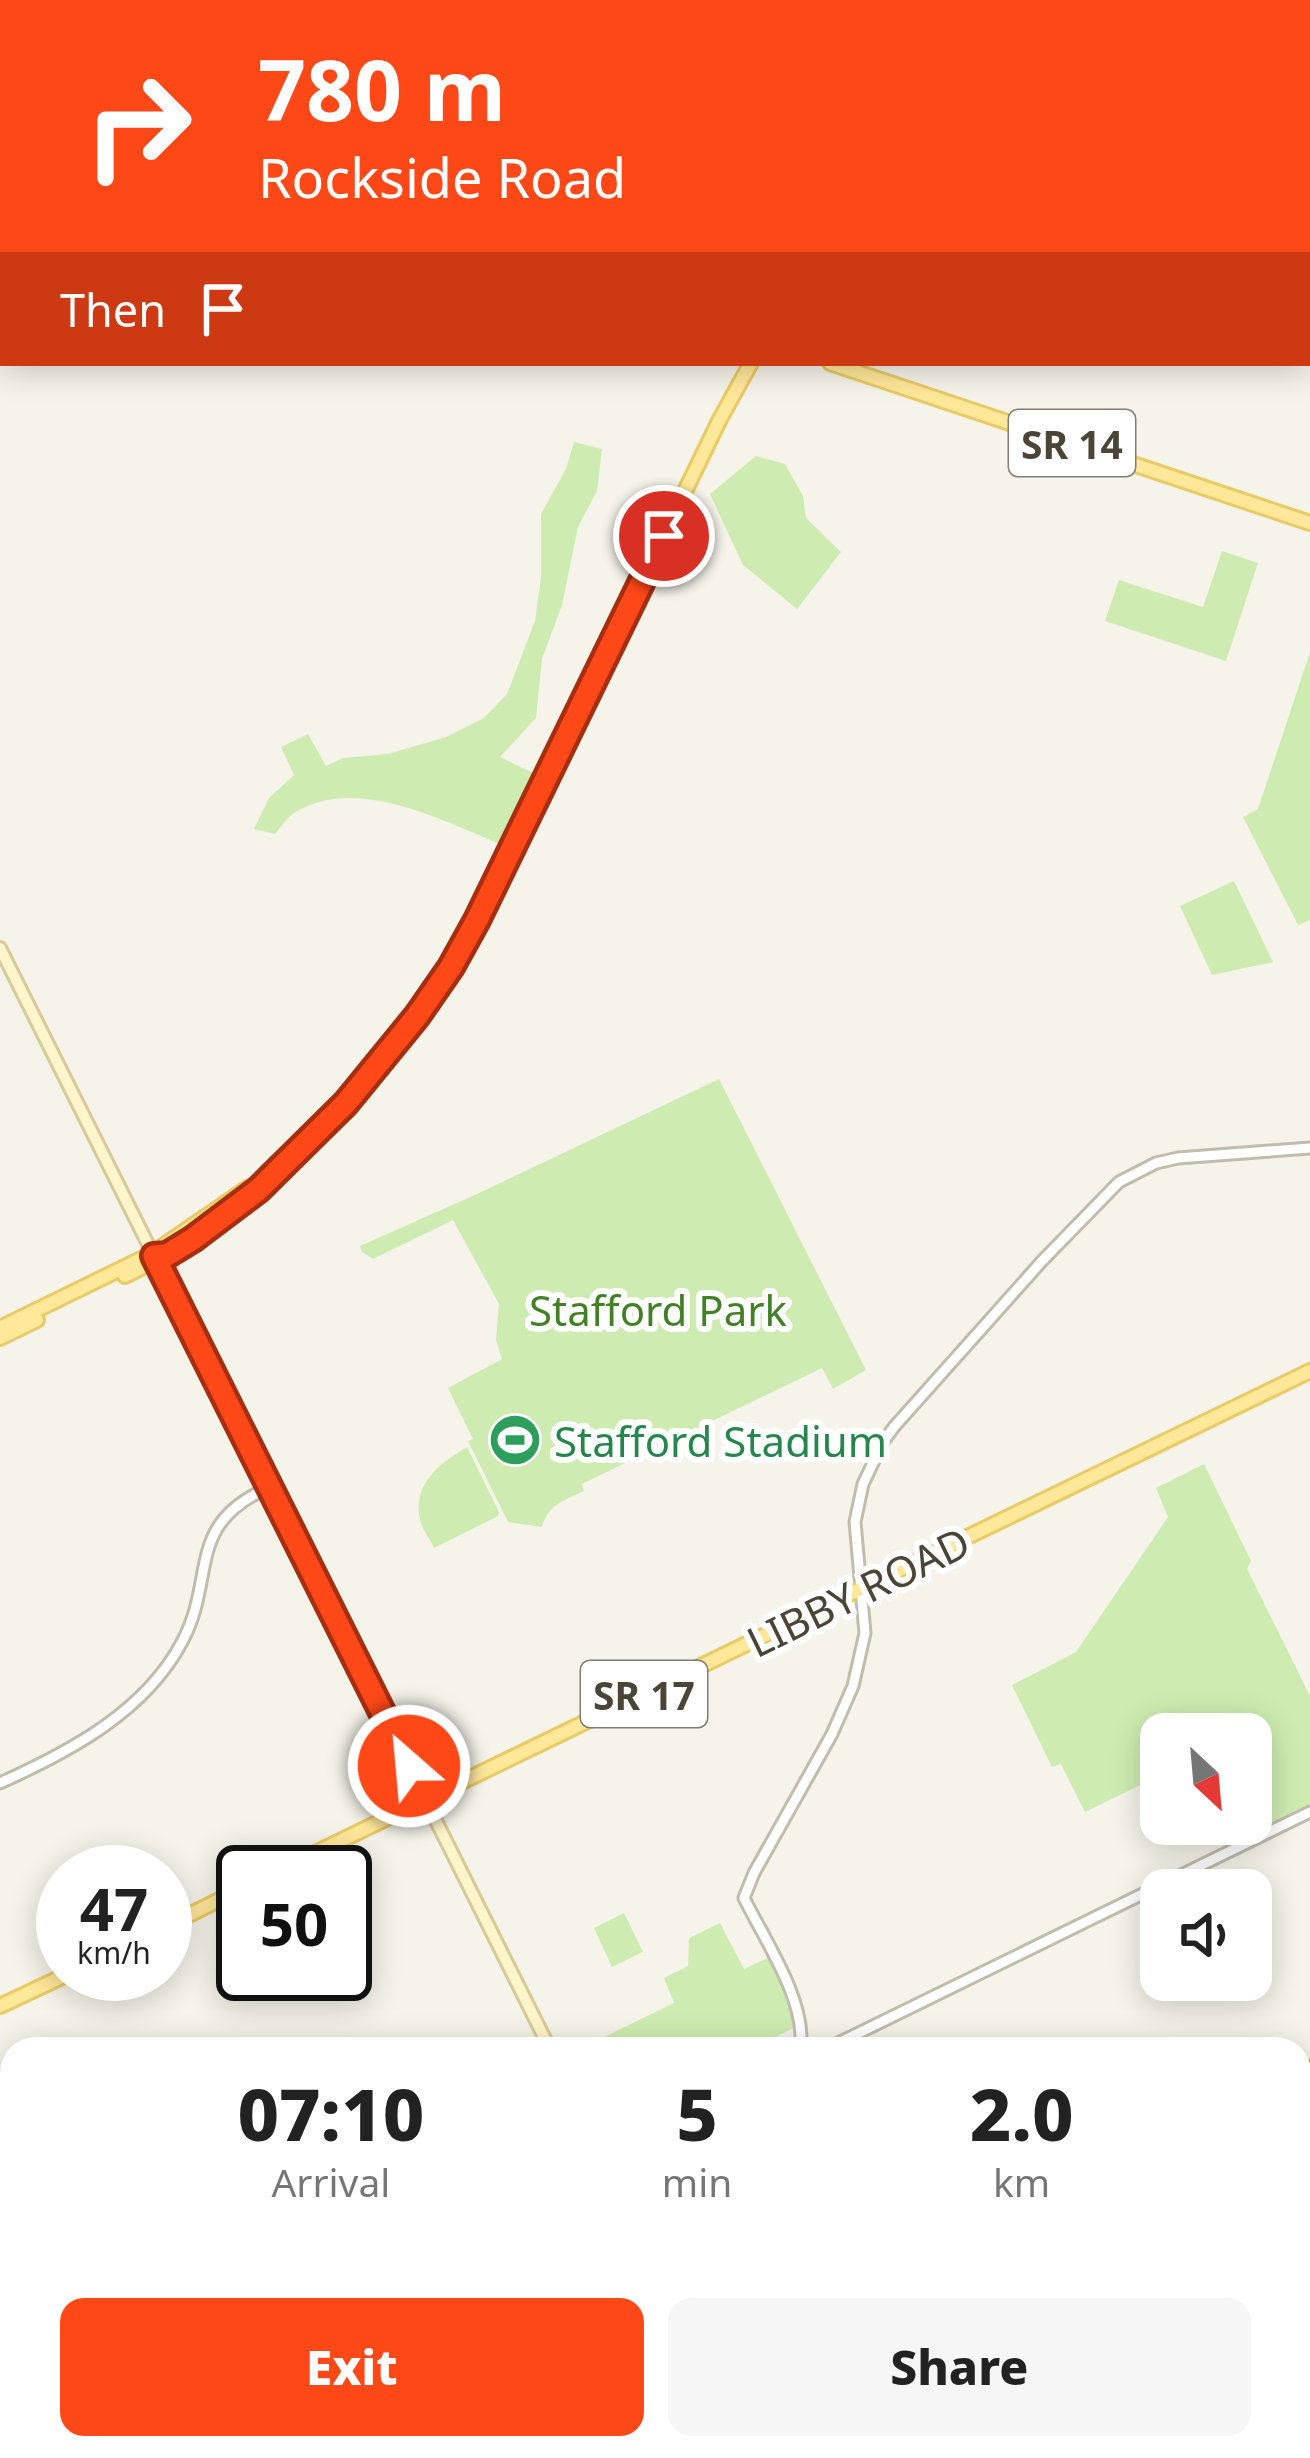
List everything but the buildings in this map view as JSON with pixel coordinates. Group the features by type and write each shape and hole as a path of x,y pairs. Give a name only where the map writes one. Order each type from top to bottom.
{"main road":[{"path":"0,1328 141,1259 167,1255 227,1214 330,1120 378,1067 465,944 749,366"},
{"name":"SR 14","path":"839,366 1310,523"},
{"path":"0,948 544,2037"},
{"path":"0,1338 145,1266 154,1256"},
{"name":"LIBBY ROAD","path":"332,1845 1310,1371"},
{"path":"0,2006 36,1989"}],"street":[{"path":"801,2037 797,2005 743,1898 853,1686 865,1633 857,1511 863,1484 883,1442 1102,1197 1138,1171 1178,1158 1310,1148"},
{"path":"0,1783 67,1750 143,1695 184,1640 205,1555 218,1526 242,1501 269,1487"},
{"path":"851,2037 1310,1812"}],"green space":[{"path":"574,442 602,449 597,491 578,527 562,605 542,659 536,718 500,757 546,779 513,849 433,816 375,800 319,802 294,813 275,834 254,829 269,798 294,775 281,747 308,734 326,766 343,758 388,754 446,737 484,718 507,694 535,621 541,514 566,469"},
{"path":"756,456 785,464 803,496 806,518 841,552 797,609 743,565 710,494"},
{"path":"1222,551 1258,563 1226,661 1105,621 1119,580 1203,607"},
{"path":"1310,652 1310,920 1298,925 1243,817 1258,809"},
{"path":"1234,881 1273,962 1212,975 1180,906"},
{"name":"Stafford Park","path":"719,1079 866,1370 833,1389 822,1368 582,1484 584,1491 553,1508 542,1527 508,1522 448,1388 502,1359 496,1340 499,1304 453,1220 373,1259 360,1246"},
{"path":"467,1447 498,1516 434,1548 420,1520 420,1496 430,1476"},
{"path":"1204,1464 1251,1561 1247,1569 1310,1696 1310,1812 1273,1830 1272,1713 1140,1713 1140,1785 1085,1812 1061,1764 1052,1767 1012,1685 1076,1652 1168,1517 1156,1488"},
{"path":"624,1913 643,1952 612,1967 594,1928"},
{"path":"720,1923 744,1969 772,1956 802,2024 775,2037 604,2037 674,2003 664,1978 688,1966 689,1938"}],"place":[{"name":"Stafford Stadium","path":"515,1440"}],"route":[{"path":"409,1766 154,1256 167,1255 193,1239 258,1190 346,1103 417,1016 477,920 664,536"}]}
